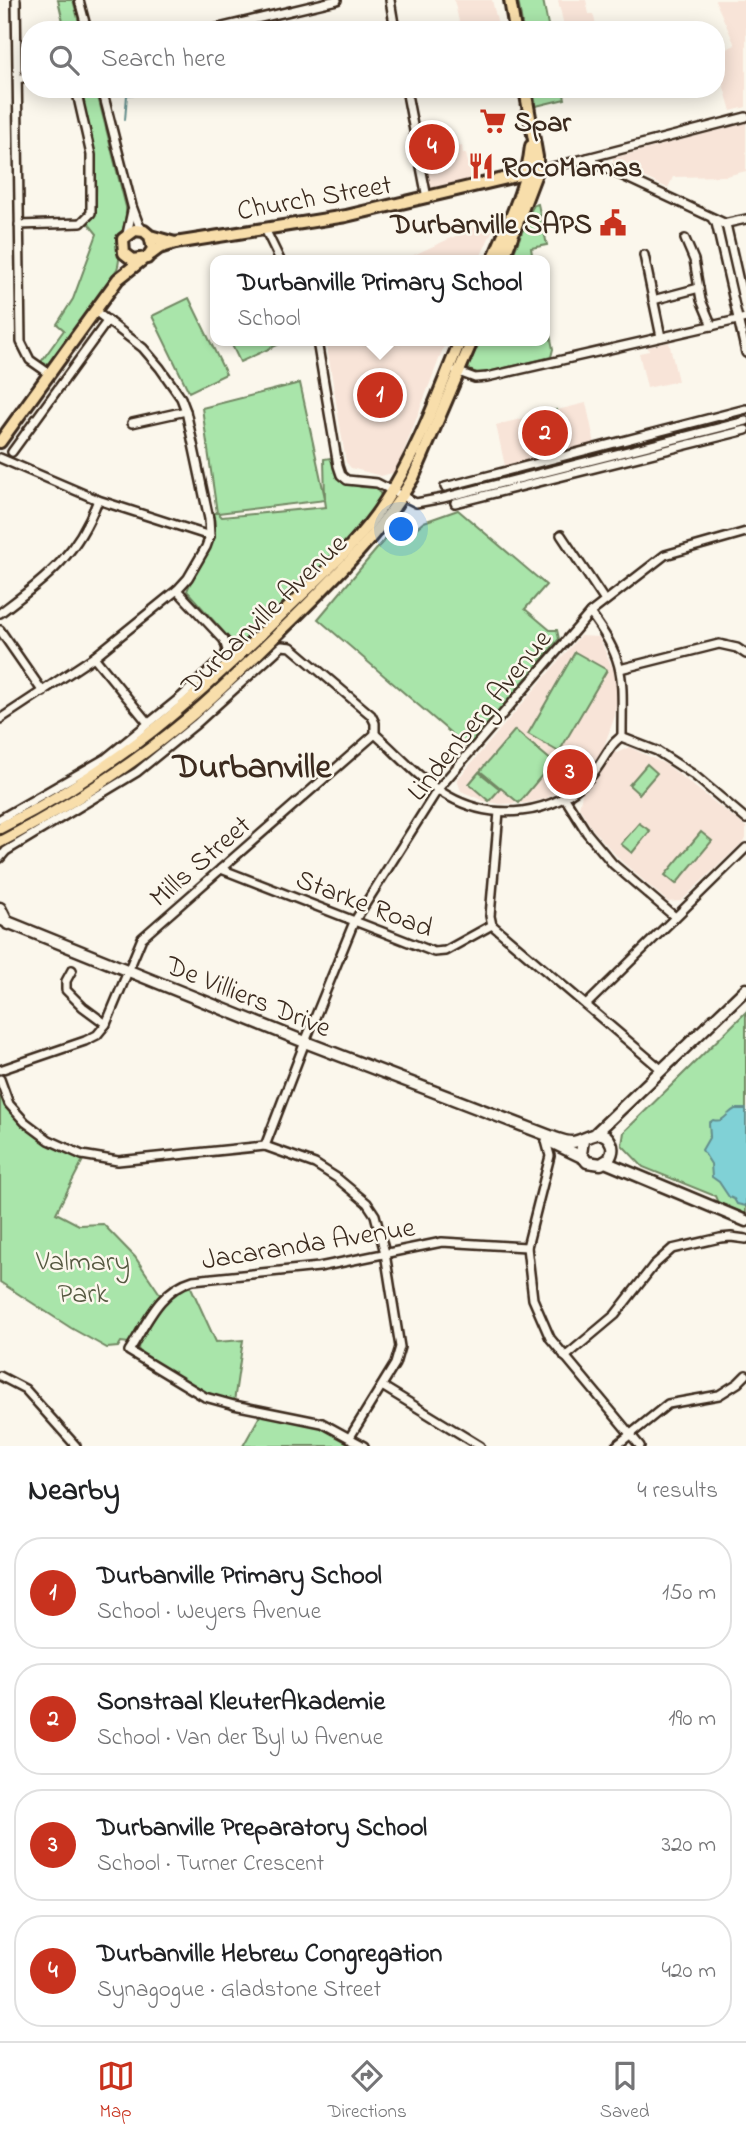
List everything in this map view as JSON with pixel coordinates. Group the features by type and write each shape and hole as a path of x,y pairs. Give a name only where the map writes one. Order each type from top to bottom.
{"main road":[{"path":"510,0 514,21"},
{"path":"505,255 537,157 526,98"},
{"path":"495,255 532,172"},
{"name":"Church Street","path":"118,279 159,248 175,243 346,216 532,172"},
{"path":"478,185 507,184 514,190 517,201"},
{"path":"135,230 147,234 153,245 146,257 134,260 126,255 122,244 127,234 135,230"},
{"name":"Church Street","path":"147,234 175,243"},
{"path":"0,442 118,279 126,255"},
{"name":"Durbanville Avenue","path":"0,828 47,804 112,763 207,687 349,548 419,465 454,371 459,346"},
{"name":"Durbanville Avenue","path":"454,371 469,346"},
{"name":"Durbanville Avenue","path":"0,842 98,786 189,718 353,560 397,493"}],"street":[{"path":"16,0 21,342 27,356 50,374"},
{"path":"79,0 85,21"},
{"path":"248,21 337,0"},
{"path":"390,0 394,21"},
{"path":"19,225 81,223 91,213 91,155 78,98"},
{"path":"104,98 132,206 139,225 147,234"},
{"path":"408,98 427,198"},
{"name":"Church Street","path":"532,172 746,117"},
{"path":"587,158 726,224"},
{"path":"127,234 132,206"},
{"path":"710,216 716,223 742,319 746,353"},
{"path":"716,223 726,224 746,219"},
{"path":"726,224 746,312"},
{"path":"265,229 278,255"},
{"path":"685,239 694,260 699,288 712,326"},
{"path":"644,255 661,337"},
{"path":"653,300 699,288"},
{"path":"0,719 94,657 177,590 194,568 210,536 209,519 181,398 149,354 96,311"},
{"path":"454,371 475,378 487,377 742,319"},
{"path":"12,452 108,320"},
{"path":"318,346 339,471 347,480 377,483 420,503 746,421"},
{"path":"445,487 746,409"},
{"path":"132,423 186,411"},
{"path":"455,503 746,430"},
{"path":"0,469 3,459 98,500 210,536"},
{"path":"492,475 496,484"},
{"path":"0,612 69,555 85,531 98,500"},
{"name":"Lindenberg Avenue","path":"265,1146 355,922 438,789 590,613 665,555 746,532"},
{"path":"561,536 605,601"},
{"path":"0,819 106,758 223,659 226,653 224,640 177,590"},
{"path":"590,613 611,645 620,669 624,696 621,737"},
{"path":"0,630 43,692"},
{"path":"620,669 719,644 737,648 746,654"},
{"path":"0,858 6,851 137,772 196,724 282,646 291,647 371,715 376,723 374,734 438,789 469,806 499,812 528,810 565,798 592,776 614,742 621,737"},
{"path":"94,657 148,723"},
{"name":"Mills Street","path":"106,1024 142,938 374,734"},
{"path":"621,737 657,751 694,775 746,819"},
{"path":"565,798 587,833 613,864 675,918"},
{"path":"499,812 490,916 492,925 662,1070"},
{"path":"586,1005 746,848"},
{"name":"Starke Road","path":"221,869 431,951 448,950 492,925"},
{"name":"De Villiers Drive","path":"0,908 4,922 128,972 473,1108 564,1141 583,1140"},
{"path":"0,1070 90,1040 101,1032 106,1024 67,992 65,987 72,970"},
{"path":"620,1111 614,1123 611,1155 605,1162 596,1165 584,1158 581,1149 583,1140 596,1133 620,1111 746,989"},
{"path":"0,1079 9,1104 25,1122 49,1140 82,1155 118,1161 265,1146 315,1164 367,1203 375,1215 385,1253 400,1348 396,1364 350,1437 365,1446"},
{"name":"De Villiers Drive","path":"473,1108 584,1158"},
{"path":"596,1133 606,1136 625,1162 645,1180"},
{"path":"547,1141 550,1156 527,1247 533,1298 550,1339 640,1446"},
{"path":"550,1156 565,1148"},
{"path":"605,1162 746,1221"},
{"path":"565,1357 615,1315 654,1265 672,1249 720,1238 746,1239"},
{"name":"Jacaranda Avenue","path":"350,1437 312,1420 205,1397 129,1351 159,1301 186,1282 293,1271 447,1242 527,1247"},
{"path":"616,1446 668,1404 719,1395 738,1384 746,1375"},
{"path":"0,1376 25,1389 76,1446"},
{"path":"382,1387 480,1446"}],"shaded area":[{"path":"454,0 492,0 497,21 459,21"},
{"path":"558,0 586,0 589,14 593,14 595,21 563,21"},
{"path":"715,0 746,0 746,107 731,111 725,91 725,50 735,45"},
{"path":"746,123 746,171 726,176 673,177 668,188 613,164 613,158"},
{"path":"462,146 472,179 470,183 434,190 429,187 423,154"},
{"path":"486,222 493,229 481,255 414,255"},
{"path":"669,342 678,381 647,388 639,353 649,351 648,347"},
{"path":"327,346 444,346 396,472 381,476 351,468 346,462"},
{"path":"586,403 595,444 505,466 496,425"},
{"path":"580,636 599,637 614,671 617,692 615,716 604,746 617,753 629,747 667,765 746,827 746,839 681,901 668,902 621,861 593,830 579,807 582,794 574,785 571,784 545,799 527,803 500,804 484,801 461,791 457,780"}],"green space":[{"path":"58,0 73,0 79,21 63,21"},
{"path":"518,0 543,0 547,21 522,21"},
{"path":"80,98 98,98 126,207 119,262 117,269 51,363 45,364 41,362 64,330 57,324 73,299 97,234 88,223 94,211 96,196 90,138"},
{"path":"535,98 565,98 565,99 536,106"},
{"path":"538,204 547,245 531,248 532,255 513,255 530,212 534,205"},
{"path":"189,298 210,346 226,374 189,392 152,316"},
{"path":"550,334 553,349 551,357 480,374 469,370 468,364 477,346 550,346"},
{"path":"232,346 275,346 240,362"},
{"path":"300,383 325,498 324,459 330,458 341,479 361,487 378,488 381,496 339,552 237,647 187,591 211,544 215,524 213,513 217,513 202,408","holes":["325,500 326,507 222,517 218,513"]},
{"path":"556,410 559,426 553,429 541,422 538,427 542,430 539,435 535,433 531,440 526,418"},
{"path":"458,510 546,585 525,609 550,630 557,630 559,639 471,744 466,746 318,619 402,519 414,530 424,522"},
{"path":"365,539 228,677 183,718 103,778 101,775 172,722 238,663"},
{"path":"575,652 607,670 559,752 528,734"},
{"path":"515,730 553,762 519,803 480,771"},
{"path":"647,764 657,773 639,794 629,785"},
{"path":"479,772 500,789 489,801 469,784"},
{"path":"639,823 650,831 632,853 621,844"},
{"path":"701,832 712,841 676,884 665,875"},
{"path":"746,1012 746,1214 718,1203 715,1196 643,1167 622,1145 624,1132"},
{"name":"Valmary Park","path":"0,1089 5,1102 22,1125 58,1148 84,1158 56,1213 79,1225 103,1224 135,1257 160,1294 129,1343 121,1342 118,1347 107,1348 0,1282"},
{"path":"190,1285 216,1342 243,1340 234,1402 202,1391 138,1349 139,1342 165,1300"},
{"path":"261,1414 320,1427 357,1446 243,1446"}],"water":[{"path":"735,1109 746,1109 746,1206 737,1204 712,1177 711,1164 702,1150 710,1136 709,1123 723,1119"}],"waterway":[{"path":"125,120 127,98"}],"place":[{"name":"Spar","path":"493,121"},
{"name":"Durbanville Hebrew Congregation","path":"432,147"},
{"name":"RocoMamas","path":"481,166"},
{"name":"Durbanville SAPS","path":"613,223"},
{"name":"Durbanville Primary School","path":"380,395"},
{"name":"Sonstraal KleuterAkademie","path":"545,433"},
{"name":"Durbanville Preparatory School","path":"570,772"}],"district":[{"name":"Durbanville","path":"252,765"}]}
